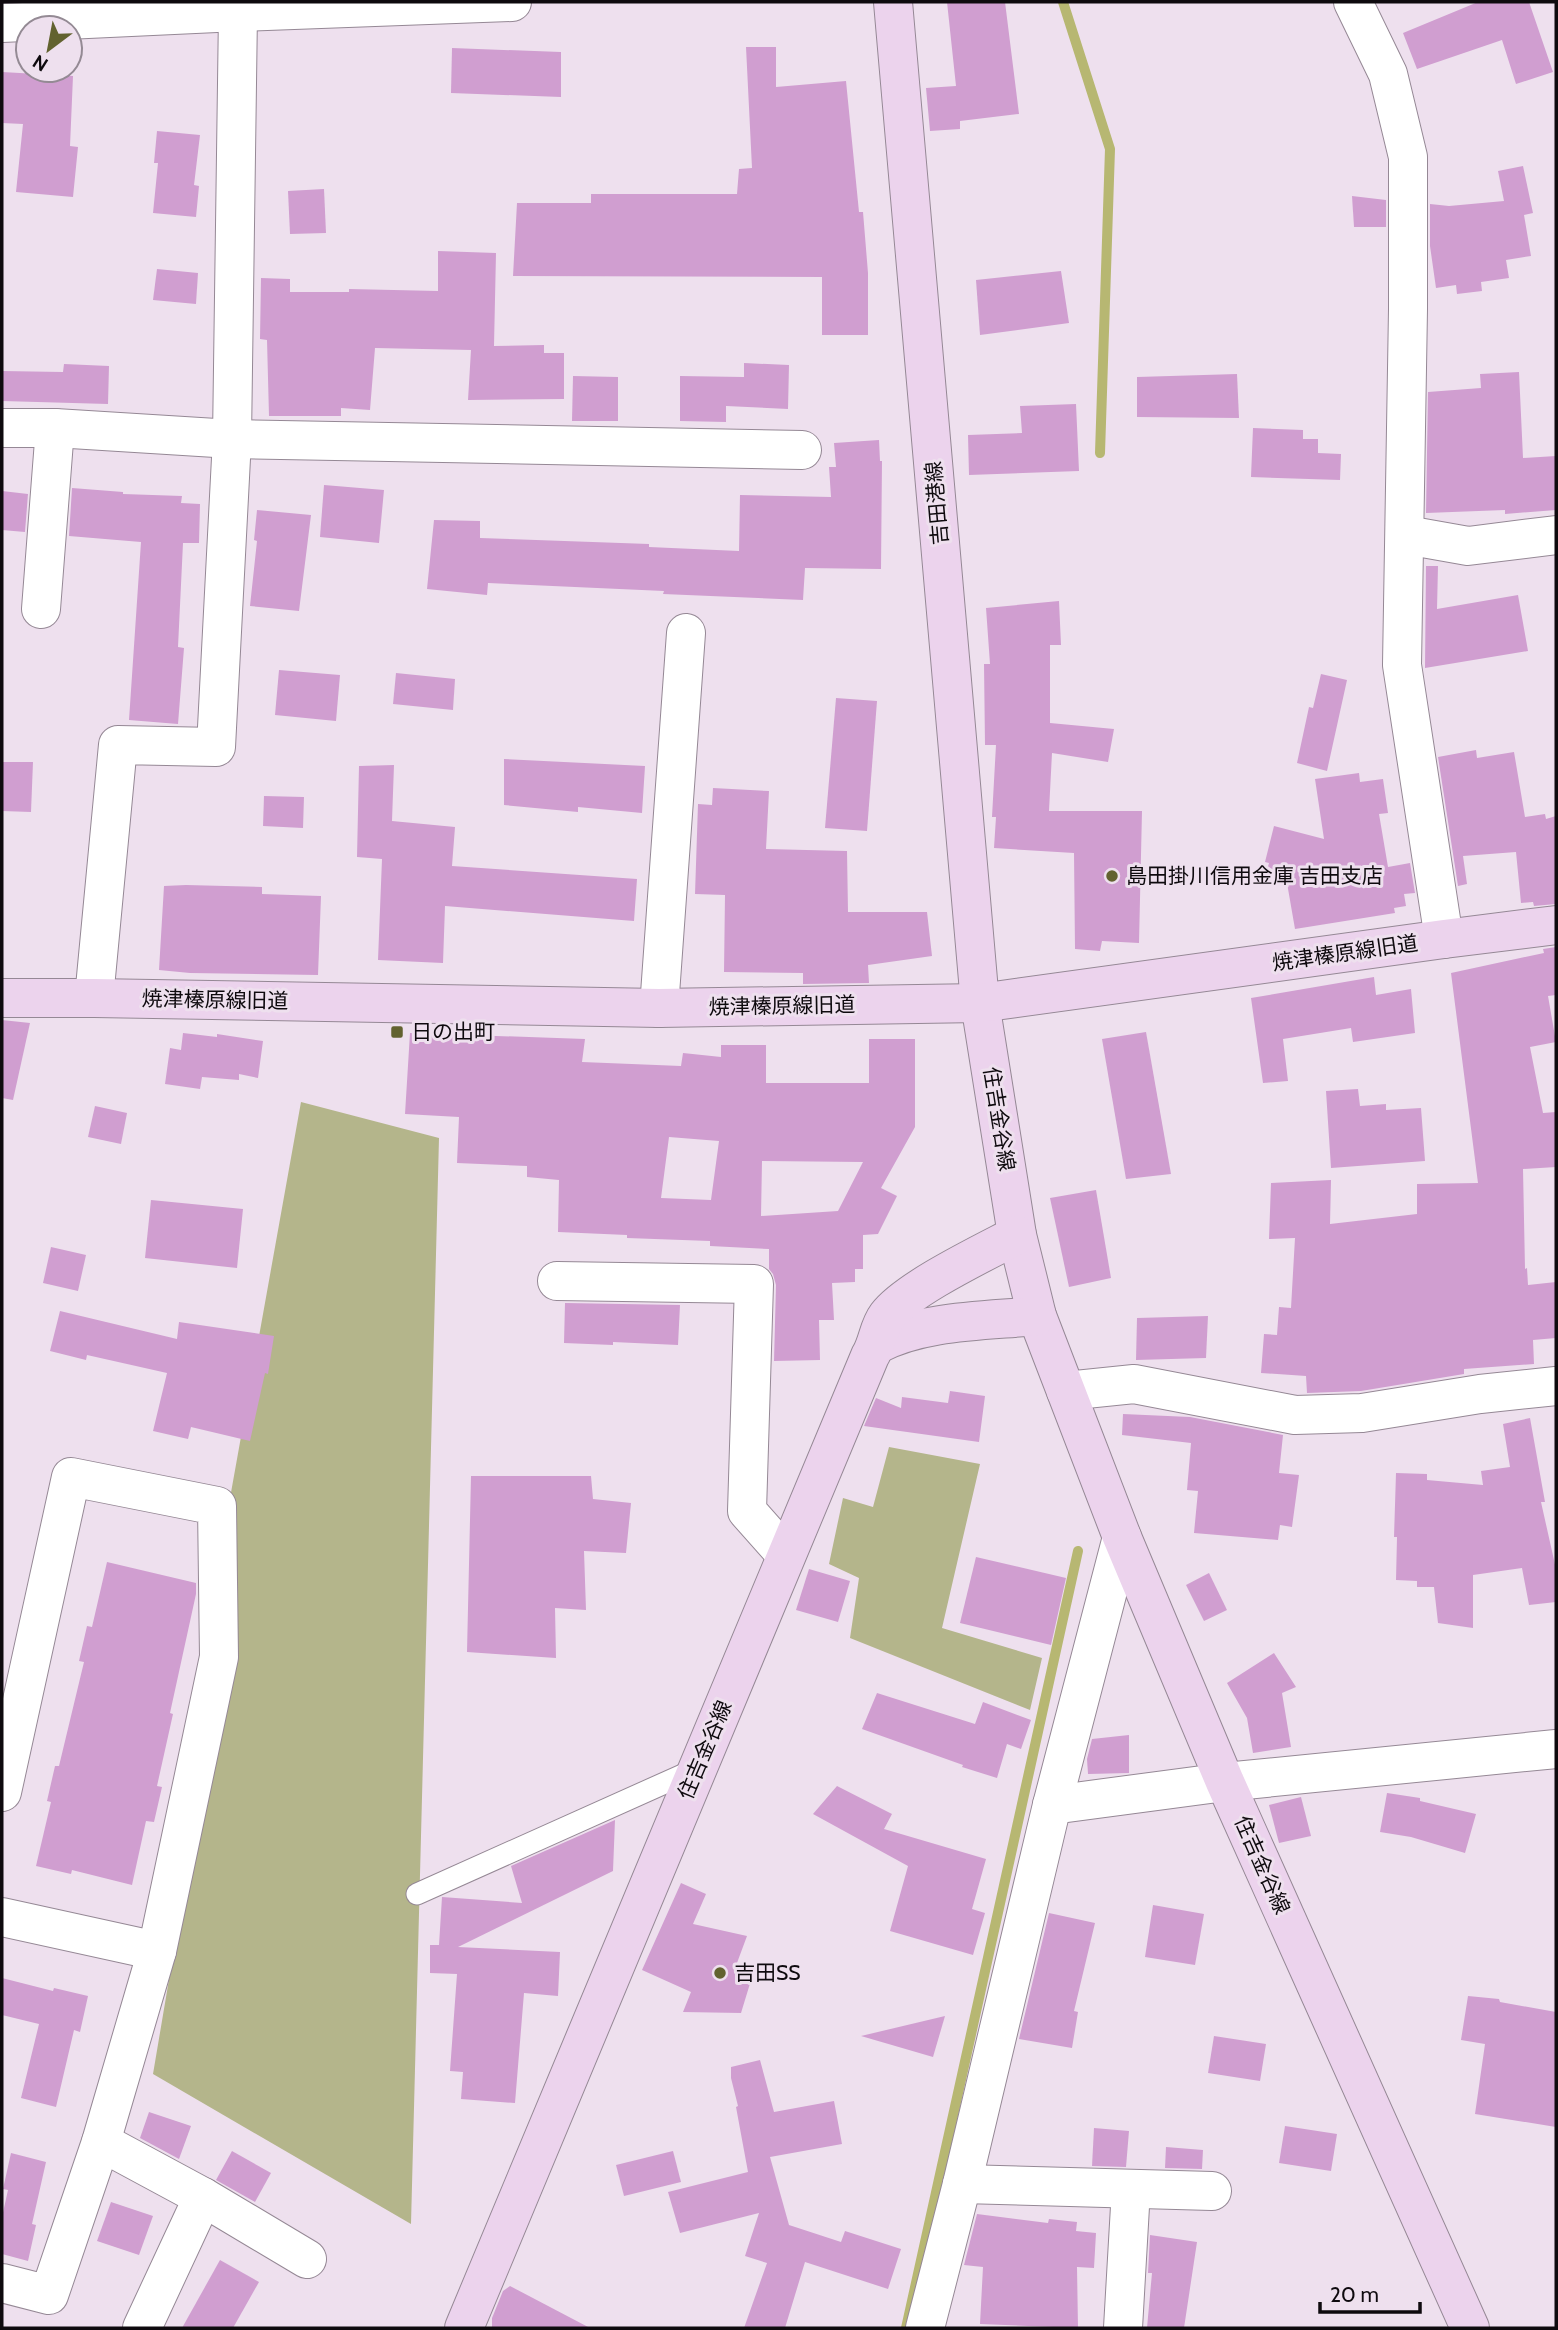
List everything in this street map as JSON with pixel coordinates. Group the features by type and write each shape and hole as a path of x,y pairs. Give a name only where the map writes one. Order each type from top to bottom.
{"main road":[{"name":"吉田港線","path":"893,2 981,1003"},
{"name":"焼津榛原線旧道","path":"2,998 659,1008 981,1003 1556,925"},
{"name":"住吉金谷線","path":"981,1003 1017,1235 1037,1316 1122,1537 1224,1782 1470,2328"},
{"name":"住吉金谷線","path":"464,2328 876,1345 880,1329 888,1314 908,1296 1017,1235"},
{"path":"876,1345 912,1330 1037,1316"}],"street":[{"path":"2,23 512,2"},
{"path":"1353,2 1388,74 1408,157 1406,535 1402,665 1444,939"},
{"path":"94,998 118,745 216,747 232,439 238,12"},
{"path":"2,428 55,428 232,439 802,450"},
{"path":"41,609 55,428"},
{"path":"1406,535 1468,546 1556,535"},
{"path":"659,1008 686,633"},
{"path":"557,1281 754,1284 747,1511 786,1555"},
{"path":"1066,1391 1134,1384 1295,1415 1362,1413 1480,1394 1556,1386"},
{"path":"2,1792 71,1477 217,1506 219,1657 157,1951 101,2142 49,2295 2,2283"},
{"path":"925,2328 1052,1805 1122,1537"},
{"path":"1052,1805 1224,1782 1556,1749"},
{"path":"2,1917 157,1951"},
{"path":"101,2142 203,2197 307,2259"},
{"path":"962,2184 1212,2191"},
{"path":"1123,2328 1132,2189"},
{"path":"142,2328 203,2197"}],"lane":[{"path":"417,1894 697,1769"}],"green space":[{"path":"301,1102 439,1138 411,2224 153,2074 187,1873 225,1526"},
{"path":"889,1447 980,1464 942,1628 1042,1658 1030,1710 850,1638 859,1578 829,1564 843,1498 873,1507"}],"building":[{"path":"947,2 1005,2 1019,114 960,121 960,129 930,131 926,88 956,86"},
{"path":"1478,2 1529,2 1553,72 1516,84 1502,40 1417,69 1403,33"},
{"path":"746,47 776,47 776,87 846,81 859,212 863,212 868,273 868,335 822,335 822,277 513,276 517,203 591,203 591,194 737,194 739,169 752,168"},
{"path":"452,48 561,52 561,97 451,93"},
{"path":"2,72 14,73 14,84 73,84 70,146 78,147 73,197 16,192 23,124 2,123"},
{"path":"157,131 200,135 194,185 199,186 196,217 153,213 158,163 154,163"},
{"path":"1523,166 1533,213 1524,215 1531,256 1506,260 1509,278 1481,282 1482,291 1457,294 1456,285 1436,288 1430,246 1430,204 1449,206 1504,201 1498,171"},
{"path":"324,189 326,233 290,234 288,191"},
{"path":"1352,196 1386,200 1386,227 1354,227"},
{"path":"438,251 496,253 494,346 544,345 544,353 564,353 564,399 468,400 471,350 375,348 370,410 341,408 341,416 269,416 267,340 260,339 261,278 290,279 290,292 349,292 349,289 438,291"},
{"path":"157,269 198,273 196,304 153,300"},
{"path":"1061,271 1069,323 980,335 976,280"},
{"path":"744,363 789,365 788,409 726,406 726,422 680,421 680,376 744,377"},
{"path":"64,364 109,366 108,404 2,401 2,371 63,372"},
{"path":"1519,372 1523,458 1556,456 1556,510 1505,514 1505,510 1426,513 1428,392 1481,388 1480,374"},
{"path":"1237,374 1239,418 1137,417 1137,377"},
{"path":"573,376 618,377 618,421 572,421"},
{"path":"1076,404 1079,471 969,475 968,435 1022,433 1020,406"},
{"path":"1253,428 1303,430 1303,439 1318,439 1318,453 1341,454 1340,480 1251,477"},
{"path":"879,440 882,461 881,569 805,568 803,600 488,583 487,595 427,589 434,520 480,521 480,538 649,544 649,547 739,551 740,495 831,497 829,467 836,467 834,443"},
{"path":"324,485 384,490 379,543 320,537"},
{"path":"72,488 123,494 182,496 181,503 200,504 199,543 183,543 178,647 184,648 178,724 129,720 141,542 69,536"},
{"path":"2,491 28,494 25,532 2,530"},
{"path":"257,510 311,515 299,611 250,606 257,541 254,540"},
{"path":"1426,566 1438,566 1437,609 1518,595 1528,651 1425,668"},
{"path":"1059,601 1061,645 1050,645 1050,723 1114,729 1108,762 1052,753 1049,811 1142,811 1139,943 1102,941 1100,951 1075,949 1074,853 994,848 996,817 992,817 996,745 985,745 984,664 990,664 986,608"},
{"path":"279,670 340,675 336,721 275,715"},
{"path":"396,673 455,679 453,710 393,704"},
{"path":"1321,674 1347,680 1327,771 1297,763 1309,707 1313,708"},
{"path":"836,698 877,701 867,831 825,828"},
{"path":"1476,750 1477,758 1514,752 1525,817 1545,814 1546,819 1556,816 1556,904 1534,906 1533,902 1521,903 1516,852 1463,856 1467,884 1458,886 1438,757"},
{"path":"504,759 645,766 642,813 578,807 578,812 504,805"},
{"path":"2,762 33,762 31,812 2,811"},
{"path":"394,765 392,821 455,827 452,866 637,879 634,921 445,906 443,963 378,960 382,859 357,857 359,766"},
{"path":"1359,773 1360,782 1383,779 1388,813 1379,814 1388,867 1410,863 1415,893 1404,894 1406,906 1394,908 1395,913 1295,929 1287,883 1265,878 1269,863 1265,862 1274,826 1324,839 1315,779"},
{"path":"713,788 769,791 766,849 847,851 848,912 927,912 932,956 868,965 869,983 803,984 803,973 724,972 725,895 695,894 698,804 712,805"},
{"path":"264,796 304,797 303,828 263,826"},
{"path":"164,886 262,887 262,894 321,896 318,975 159,970"},
{"path":"1556,947 1556,995 1548,996 1556,1042 1530,1047 1543,1113 1556,1112 1556,1167 1523,1169 1525,1269 1527,1268 1528,1285 1556,1282 1556,1338 1533,1340 1534,1364 1464,1369 1464,1374 1361,1391 1307,1393 1306,1376 1261,1373 1264,1334 1277,1335 1279,1307 1291,1308 1295,1238 1269,1239 1271,1183 1331,1180 1330,1224 1417,1214 1417,1184 1478,1183 1451,973 1544,953 1543,949"},
{"path":"1374,977 1376,995 1411,989 1415,1033 1353,1042 1351,1028 1283,1039 1288,1081 1263,1083 1251,998"},
{"path":"2,1020 30,1023 13,1100 2,1098"},
{"path":"1146,1032 1171,1174 1126,1179 1102,1039"},
{"path":"183,1033 217,1037 217,1034 263,1041 258,1078 239,1074 239,1080 202,1077 200,1089 165,1084 170,1048 181,1050"},
{"path":"410,1033 585,1039 582,1062 681,1066 683,1053 721,1057 721,1045 766,1045 766,1083 869,1083 869,1039 915,1039 915,1127 881,1188 897,1196 878,1234 863,1235 863,1269 855,1269 855,1282 832,1283 834,1320 819,1320 820,1360 774,1361 776,1285 769,1269 769,1249 710,1246 710,1241 558,1232 559,1180 527,1177 527,1166 457,1163 459,1117 405,1114","holes":["669,1137 719,1141 711,1200 661,1198","762,1161 863,1162 838,1211 761,1216"]},
{"path":"1358,1089 1360,1106 1386,1104 1386,1110 1421,1108 1425,1161 1331,1168 1326,1091"},
{"path":"95,1106 127,1113 121,1144 88,1137"},
{"path":"1096,1190 1111,1278 1069,1287 1050,1198"},
{"path":"151,1200 243,1209 237,1268 145,1258"},
{"path":"51,1247 86,1255 78,1291 43,1283"},
{"path":"565,1303 680,1305 678,1345 564,1343"},
{"path":"60,1311 177,1339 179,1322 274,1336 268,1374 265,1373 250,1441 191,1427 188,1439 153,1431 167,1373 87,1355 86,1360 50,1351"},
{"path":"1208,1316 1206,1358 1136,1360 1137,1318"},
{"path":"950,1391 985,1396 979,1442 864,1426 876,1398 901,1408 902,1397 948,1403"},
{"path":"1123,1414 1190,1417 1283,1435 1279,1473 1299,1475 1292,1527 1280,1525 1278,1540 1194,1533 1198,1491 1187,1490 1191,1443 1122,1435"},
{"path":"1530,1418 1545,1502 1541,1502 1556,1569 1556,1602 1529,1605 1522,1568 1473,1575 1473,1628 1438,1623 1434,1587 1417,1587 1417,1581 1396,1580 1396,1473 1427,1474 1427,1480 1483,1485 1481,1471 1510,1467 1503,1424"},
{"path":"471,1476 591,1476 593,1499 631,1503 626,1553 584,1551 586,1610 555,1608 556,1658 467,1652"},
{"path":"976,1557 1066,1578 1051,1645 960,1623"},
{"path":"107,1562 196,1583 196,1594 170,1713 173,1714 157,1786 162,1787 154,1822 146,1821 132,1885 72,1870 71,1874 36,1866 51,1802 47,1801 55,1766 59,1766 84,1662 79,1661 87,1626 92,1627"},
{"path":"809,1569 850,1581 838,1622 796,1610"},
{"path":"1209,1573 1227,1610 1204,1621 1186,1585"},
{"path":"1274,1653 1296,1687 1282,1693 1291,1747 1253,1753 1247,1718 1227,1683"},
{"path":"877,1693 975,1724 983,1702 1031,1720 1021,1749 1007,1744 997,1778 862,1729"},
{"path":"1129,1735 1129,1773 1088,1774 1087,1759 1092,1739"},
{"path":"837,1786 892,1814 884,1829 986,1859 972,1909 985,1913 973,1955 890,1931 908,1866 813,1814"},
{"path":"1387,1793 1420,1798 1420,1801 1476,1814 1465,1853 1411,1837 1380,1832"},
{"path":"1301,1797 1311,1836 1279,1843 1269,1805"},
{"path":"615,1820 613,1871 458,1947 560,1952 558,1996 524,1993 515,2103 461,2099 463,2072 450,2071 457,1974 430,1973 430,1945 439,1945 442,1897 522,1903 511,1866"},
{"path":"681,1883 706,1894 693,1924 747,1936 734,1971 752,1977 741,2013 683,2012 691,1992 642,1970"},
{"path":"1153,1905 1204,1914 1195,1965 1145,1957"},
{"path":"1049,1913 1095,1923 1074,2011 1078,2012 1072,2048 1019,2039"},
{"path":"2,1978 53,1991 54,1988 88,1996 80,2032 74,2030 56,2107 21,2098 39,2024 2,2015"},
{"path":"1468,1996 1499,1999 1500,2002 1556,2012 1556,2127 1475,2114 1485,2044 1461,2040"},
{"path":"945,2016 933,2057 861,2036"},
{"path":"1214,2036 1266,2044 1260,2081 1208,2073"},
{"path":"760,2060 774,2112 834,2101 842,2144 770,2157 789,2225 841,2242 845,2231 901,2249 888,2289 805,2262 785,2328 744,2328 767,2263 745,2256 759,2213 680,2233 668,2192 748,2172 731,2067"},
{"path":"149,2112 191,2126 179,2159 140,2138"},
{"path":"1285,2126 1337,2134 1331,2171 1279,2163"},
{"path":"1094,2128 1129,2131 1126,2167 1092,2166"},
{"path":"1166,2147 1203,2150 1202,2169 1165,2168"},
{"path":"232,2151 271,2173 255,2202 216,2180"},
{"path":"673,2151 681,2182 624,2196 616,2165"},
{"path":"11,2153 46,2162 32,2224 36,2225 28,2261 2,2254 2,2217 8,2190 3,2189"},
{"path":"111,2202 153,2216 139,2255 97,2241"},
{"path":"977,2214 1048,2223 1049,2219 1077,2222 1076,2231 1096,2233 1094,2268 1077,2267 1078,2328 980,2324 983,2267 964,2265"},
{"path":"1150,2235 1197,2242 1184,2328 1147,2328 1152,2273 1148,2273"},
{"path":"220,2260 259,2282 233,2328 182,2328"},
{"path":"510,2286 590,2328 492,2328 492,2318 503,2291"}],"waterway":[{"path":"1063,2 1110,149 1100,453"},
{"path":"906,2328 1078,1551"}],"place":[{"name":"島田掛川信用金庫 吉田支店","path":"1112,876"},
{"name":"日の出町","path":"397,1032"},
{"name":"吉田SS","path":"720,1973"}]}
